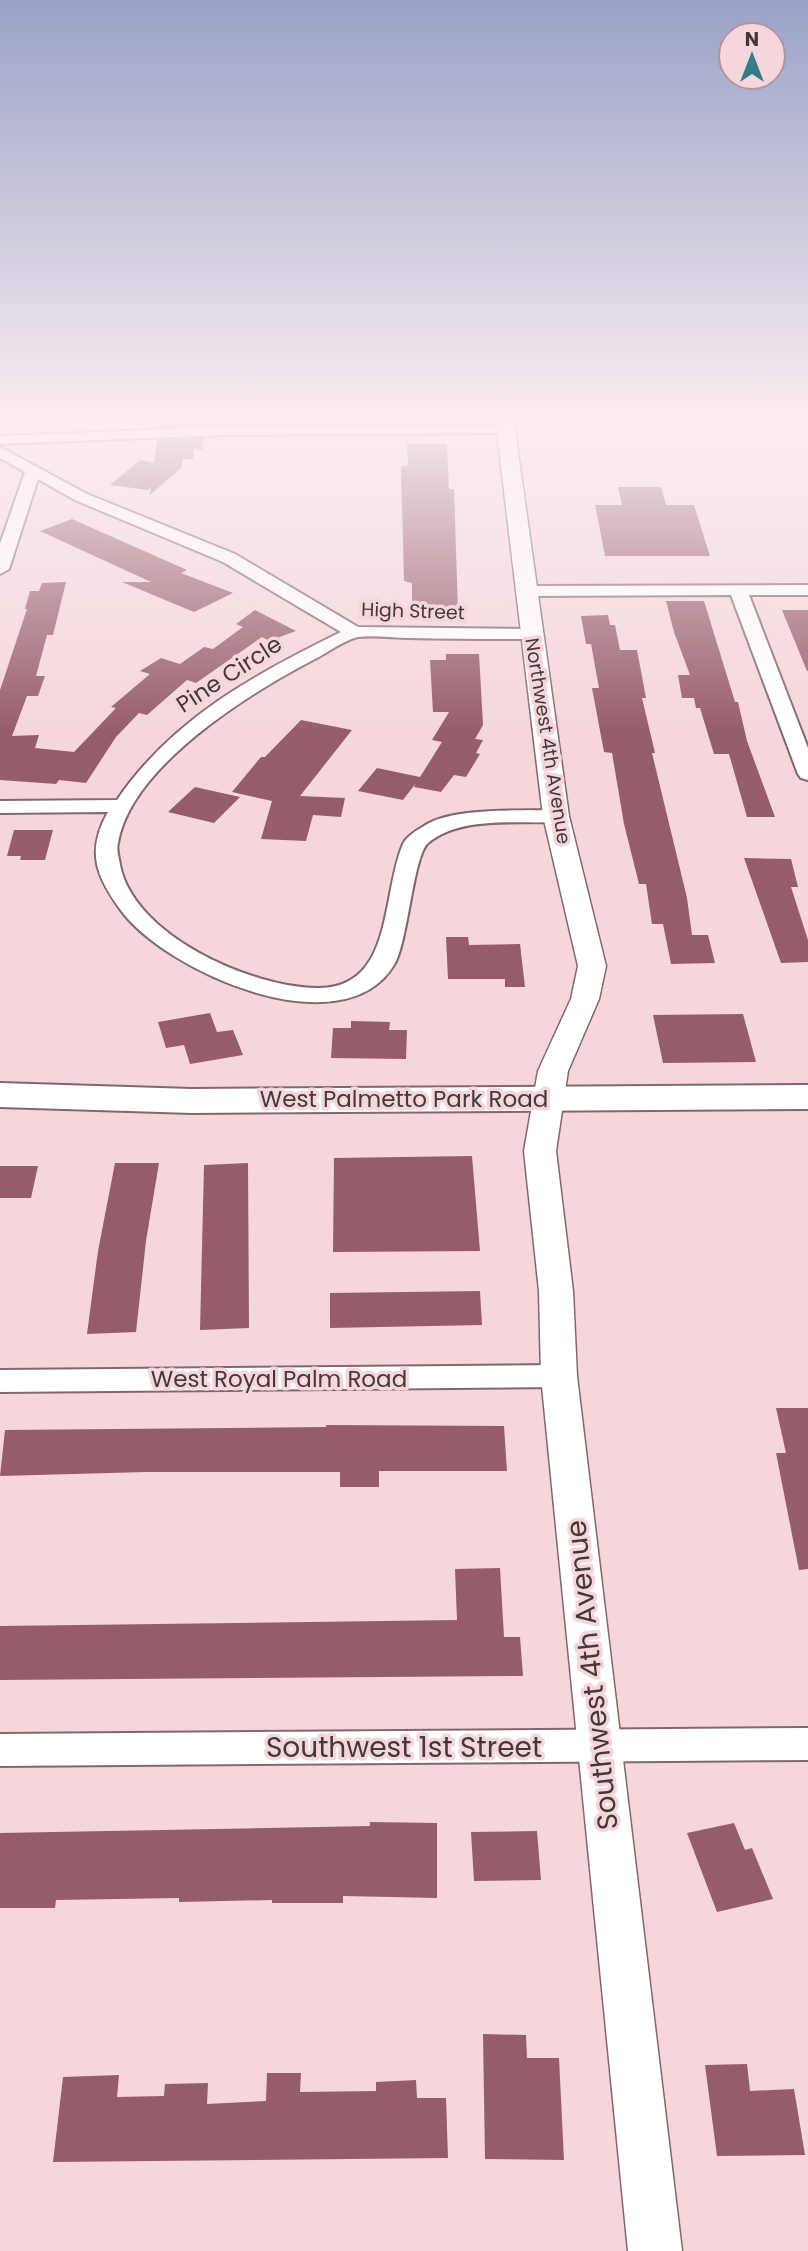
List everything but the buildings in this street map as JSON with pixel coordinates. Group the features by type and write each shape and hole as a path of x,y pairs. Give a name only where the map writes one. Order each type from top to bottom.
{"main road":[{"name":"West Palmetto Park Road","path":"0,1095 545,1111 808,1122"},
{"name":"West Palmetto Park Road","path":"0,1121 282,1127 808,1097"}],"street":[{"path":"0,569 16,521"},
{"name":"High Street","path":"141,521 229,558 354,632 532,634"},
{"name":"Northwest 4th Avenue","path":"517,521 556,816 592,966 588,990 553,1071 545,1111"},
{"path":"738,590 808,774"},
{"path":"526,591 808,590"},
{"name":"Pine Circle","path":"354,632 278,670 216,709 159,758 122,806 109,834 106,866 120,897 145,926 168,944 226,975 281,992 323,996 364,986 378,975 384,963 409,854 414,844 435,828 467,818 556,816"},
{"path":"0,807 122,806"},
{"name":"Southwest 4th Avenue","path":"545,1111 540,1151 556,1291 559,1376 655,2251"},
{"name":"West Royal Palm Road","path":"0,1381 559,1376"},
{"name":"Southwest 1st Street","path":"0,1750 808,1744"}]}
